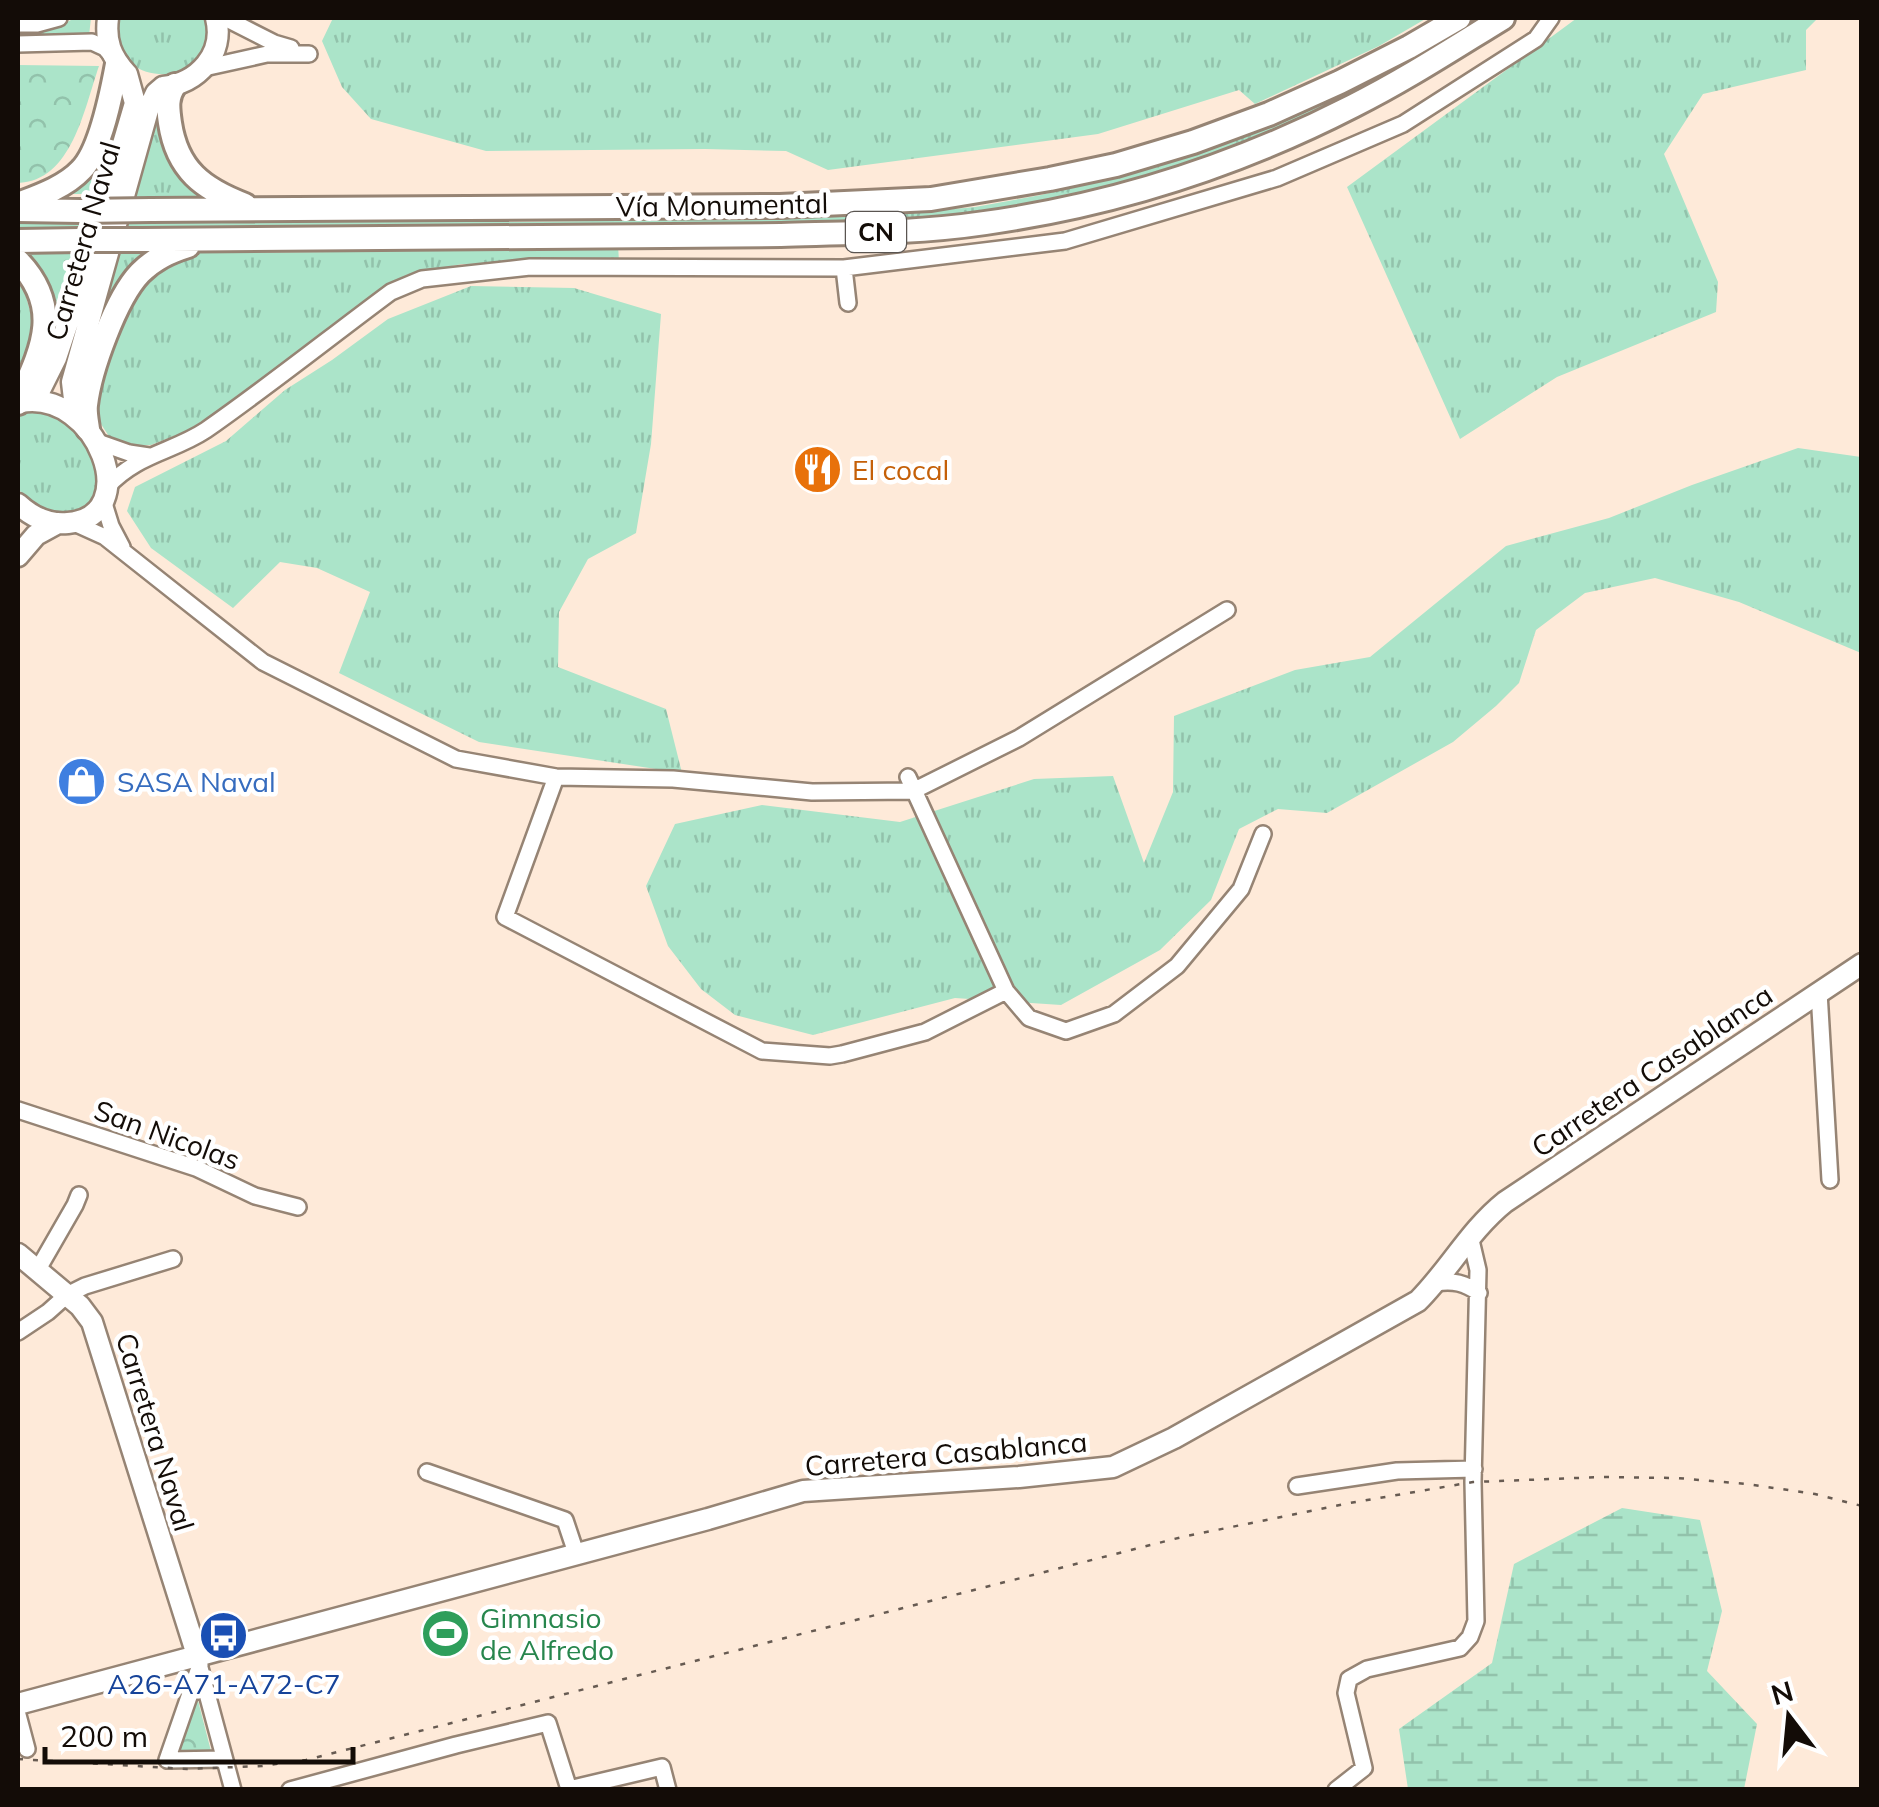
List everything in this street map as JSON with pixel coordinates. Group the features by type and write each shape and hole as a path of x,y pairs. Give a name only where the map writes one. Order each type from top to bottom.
{"highway":[{"name":"Vía Monumental","path":"18,207 262,211 780,206 931,199 1116,164 1193,142 1340,82 1459,18"},
{"name":"Vía Monumental","path":"18,241 780,235 982,224 1120,195 1244,156 1356,105 1503,18"},
{"path":"18,207 82,170 92,154 118,65"},
{"path":"169,86 175,148 185,165 212,191 262,211"},
{"path":"86,428 86,405 100,351 127,290 150,264 205,240"},
{"path":"18,261 35,282 46,319 37,362 21,402"}],"main road":[{"name":"Carretera Naval","path":"21,402 40,390 56,358 135,103 132,87 107,39 108,18"},
{"path":"118,65 138,81 169,86 191,79 212,56 218,41 216,18"},
{"name":"Carretera Naval","path":"105,493 105,465 86,428 72,382 148,110 156,93 169,86"},
{"path":"21,402 55,404 86,428"},
{"path":"18,556 36,535 91,517 105,493"},
{"path":"18,504 35,517 66,523"},
{"name":"Carretera Casablanca","path":"18,1704 198,1660 803,1492 1019,1478 1113,1467 1174,1438 1418,1301 1436,1284 1470,1236 1506,1202 1862,964"},
{"name":"Carretera Naval","path":"18,1254 80,1306 92,1322 198,1660"}],"street":[{"path":"18,24 59,18"},
{"path":"204,68 266,54 309,54 274,43 225,18"},
{"path":"130,559 111,526 105,493 124,472 149,456 202,433 391,292 422,279 530,268 844,268 1065,242 1278,178 1403,124 1536,39 1551,18"},
{"path":"18,44 92,42 104,48 118,65"},
{"path":"844,268 848,303"},
{"path":"86,428 129,453 149,456"},
{"path":"66,523 105,537 263,662 456,759 556,776 672,779 812,792 910,784 1019,738 1226,610"},
{"path":"556,776 505,917 762,1051 842,1054 925,1032 1006,991"},
{"path":"910,784 1006,991 1029,1018 1066,1030 1114,1014 1177,966 1241,890 1262,834"},
{"path":"1819,992 1830,1180"},
{"name":"San Nicolas","path":"18,1110 196,1168 255,1196 298,1207"},
{"path":"37,1270 79,1195"},
{"path":"1336,1790 1364,1768 1346,1693 1349,1679 1367,1669 1460,1648 1476,1621 1474,1469 1479,1293 1470,1236"},
{"path":"18,1332 67,1295 173,1258"},
{"path":"1436,1284 1466,1284 1479,1293"},
{"path":"1297,1486 1398,1471 1474,1469"},
{"path":"426,1472 565,1520 576,1553"},
{"path":"198,1660 167,1760 224,1760"},
{"path":"198,1660 234,1790"},
{"path":"18,1715 27,1749"},
{"path":"180,1718 214,1720"},
{"path":"290,1790 548,1724 569,1789 662,1766 668,1790"}],"green space":[{"path":"75,18 91,18 89,36 18,37 18,28 55,25"},
{"path":"120,18 205,18 206,43 197,61 181,71 161,74 142,70 126,59 118,42"},
{"path":"333,18 1427,18 1379,46 1255,104 1239,90 1098,134 828,170 786,151 486,151 371,119 342,87 322,41"},
{"path":"1473,18 1492,18 1286,129 1161,174 1047,204 981,216 777,228 18,229 18,221 771,219 975,207 1041,195 1221,145 1280,120"},
{"path":"1577,18 1818,18 1806,30 1806,70 1703,94 1664,154 1718,282 1716,312 1557,377 1460,439 1347,187"},
{"path":"18,65 99,66 81,121 63,156 36,179 18,183"},
{"path":"123,91 129,103 102,194 55,194"},
{"path":"163,100 205,194 188,199 134,197 152,124"},
{"path":"618,244 619,262 462,264 406,275 187,431 151,445 129,446 112,441 99,421 97,400 107,349 143,276 193,253"},
{"path":"165,247 81,373 115,253"},
{"path":"18,248 85,250 50,359"},
{"path":"18,284 24,290 35,328 18,370"},
{"path":"471,286 574,288 661,314 651,444 636,533 588,559 559,612 558,667 666,709 682,773 479,742 339,673 370,592 317,568 280,562 233,608 151,548 127,511 135,487 226,441 285,390 388,319"},
{"path":"30,409 52,414 78,429 97,463 99,491 76,514 58,513 39,505 18,489 18,413"},
{"path":"1798,448 1861,457 1861,653 1739,602 1655,578 1585,593 1536,630 1519,683 1453,742 1327,813 1278,809 1239,829 1211,900 1160,950 1061,1005 955,998 813,1035 735,1015 701,989 668,946 646,886 675,824 762,805 900,822 1034,779 1113,776 1144,863 1173,792 1174,716 1295,670 1370,657 1506,546 1609,518"},
{"path":"1622,1508 1700,1520 1722,1611 1707,1671 1757,1724 1744,1789 1408,1789 1399,1729 1492,1663 1514,1564"},
{"path":"195,1689 212,1755 175,1754"}],"railway":[{"path":"18,1759 187,1769 306,1760 1182,1537 1473,1482 1677,1478 1815,1494 1862,1506"}],"place":[{"name":"El cocal","path":"817,470"},
{"name":"SASA Naval","path":"82,782"},
{"name":"Gimnasio de Alfredo","path":"445,1634"},
{"name":"A26-A71-A72-C7","path":"224,1636"}]}
